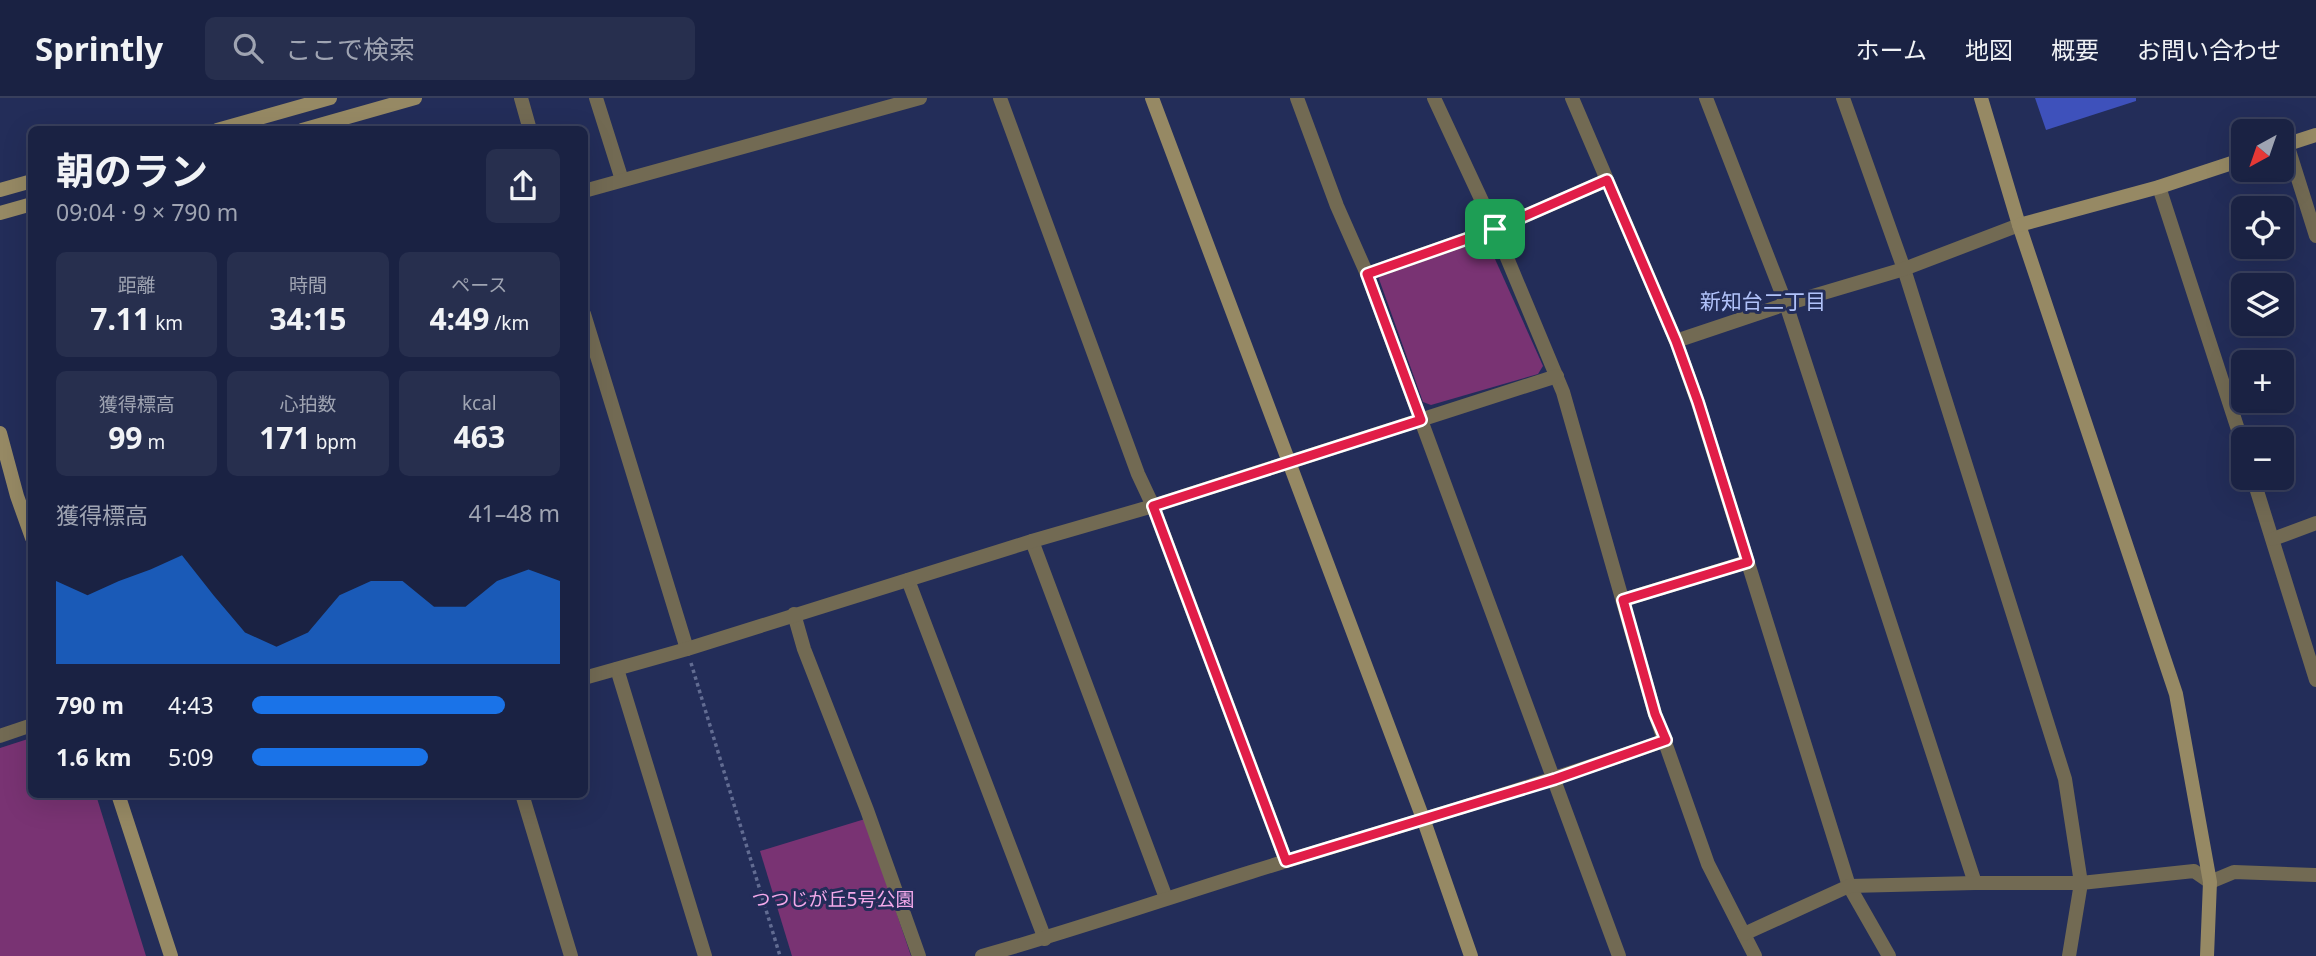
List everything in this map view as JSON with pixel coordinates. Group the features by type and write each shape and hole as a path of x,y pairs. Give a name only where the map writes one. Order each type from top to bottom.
{"street":[{"path":"231,126 330,98"},
{"path":"322,126 415,98"},
{"path":"521,98 529,126"},
{"path":"596,98 622,180"},
{"path":"588,190 920,98"},
{"path":"1000,98 1138,474 1153,506 1286,861"},
{"path":"1152,98 1424,821 1471,956"},
{"path":"1297,98 1337,206 1367,274 1619,956"},
{"path":"1434,98 1495,229 1557,376 1655,714 1708,864 1755,956"},
{"path":"1572,98 1676,341 1698,402 1849,886 1889,956"},
{"path":"1706,98 1786,304 1975,883"},
{"path":"1843,98 1904,269 2065,779 2081,883 2070,956"},
{"path":"1981,98 2019,225 2176,694 2210,882 2207,956"},
{"path":"311,103 319,126"},
{"path":"2294,142 2316,135"},
{"path":"1676,341 1786,304 1904,269 2019,225 2159,187 2231,163"},
{"path":"2294,171 2316,236"},
{"path":"1367,274 1495,229 1607,180"},
{"path":"0,190 28,182"},
{"path":"2159,187 2237,427"},
{"path":"0,213 28,206"},
{"path":"588,327 687,649"},
{"path":"588,677 1153,506 1557,376"},
{"path":"0,433 28,527"},
{"path":"2257,490 2316,680"},
{"path":"2273,539 2316,523"},
{"path":"1032,541 1166,898"},
{"path":"1623,600 1748,562"},
{"path":"908,580 1045,939"},
{"path":"794,614 804,649 867,810 919,956"},
{"path":"617,669 705,956"},
{"path":"0,736 28,726"},
{"path":"982,956 1045,939 1166,898 1424,821 1459,807 1555,779 1666,740"},
{"path":"119,798 171,956"},
{"path":"523,798 571,956"},
{"path":"1744,934 1849,886 2081,883 2194,871 2210,882"},
{"path":"2210,882 2234,872 2316,874"}],"path":[{"path":"687,649 780,956"}],"green space":[{"path":"1486,239 1543,366 1538,374 1431,405 1423,402 1379,279 1381,271"},
{"path":"28,739 28,798 97,798 146,956 0,956 0,748"},
{"name":"つつじが丘5号公園","path":"865,819 911,956 792,956 760,851"}],"building":[{"path":"2035,98 2136,98 2136,101 2046,130"}],"district":[{"name":"新知台二丁目","path":"1763,301"}],"route":[{"path":"1607,180 1676,341 1748,562 1623,600 1655,714 1666,740 1555,779 1459,807 1424,821 1286,861 1153,506 1421,420 1367,274 1495,229 1607,180"}]}
